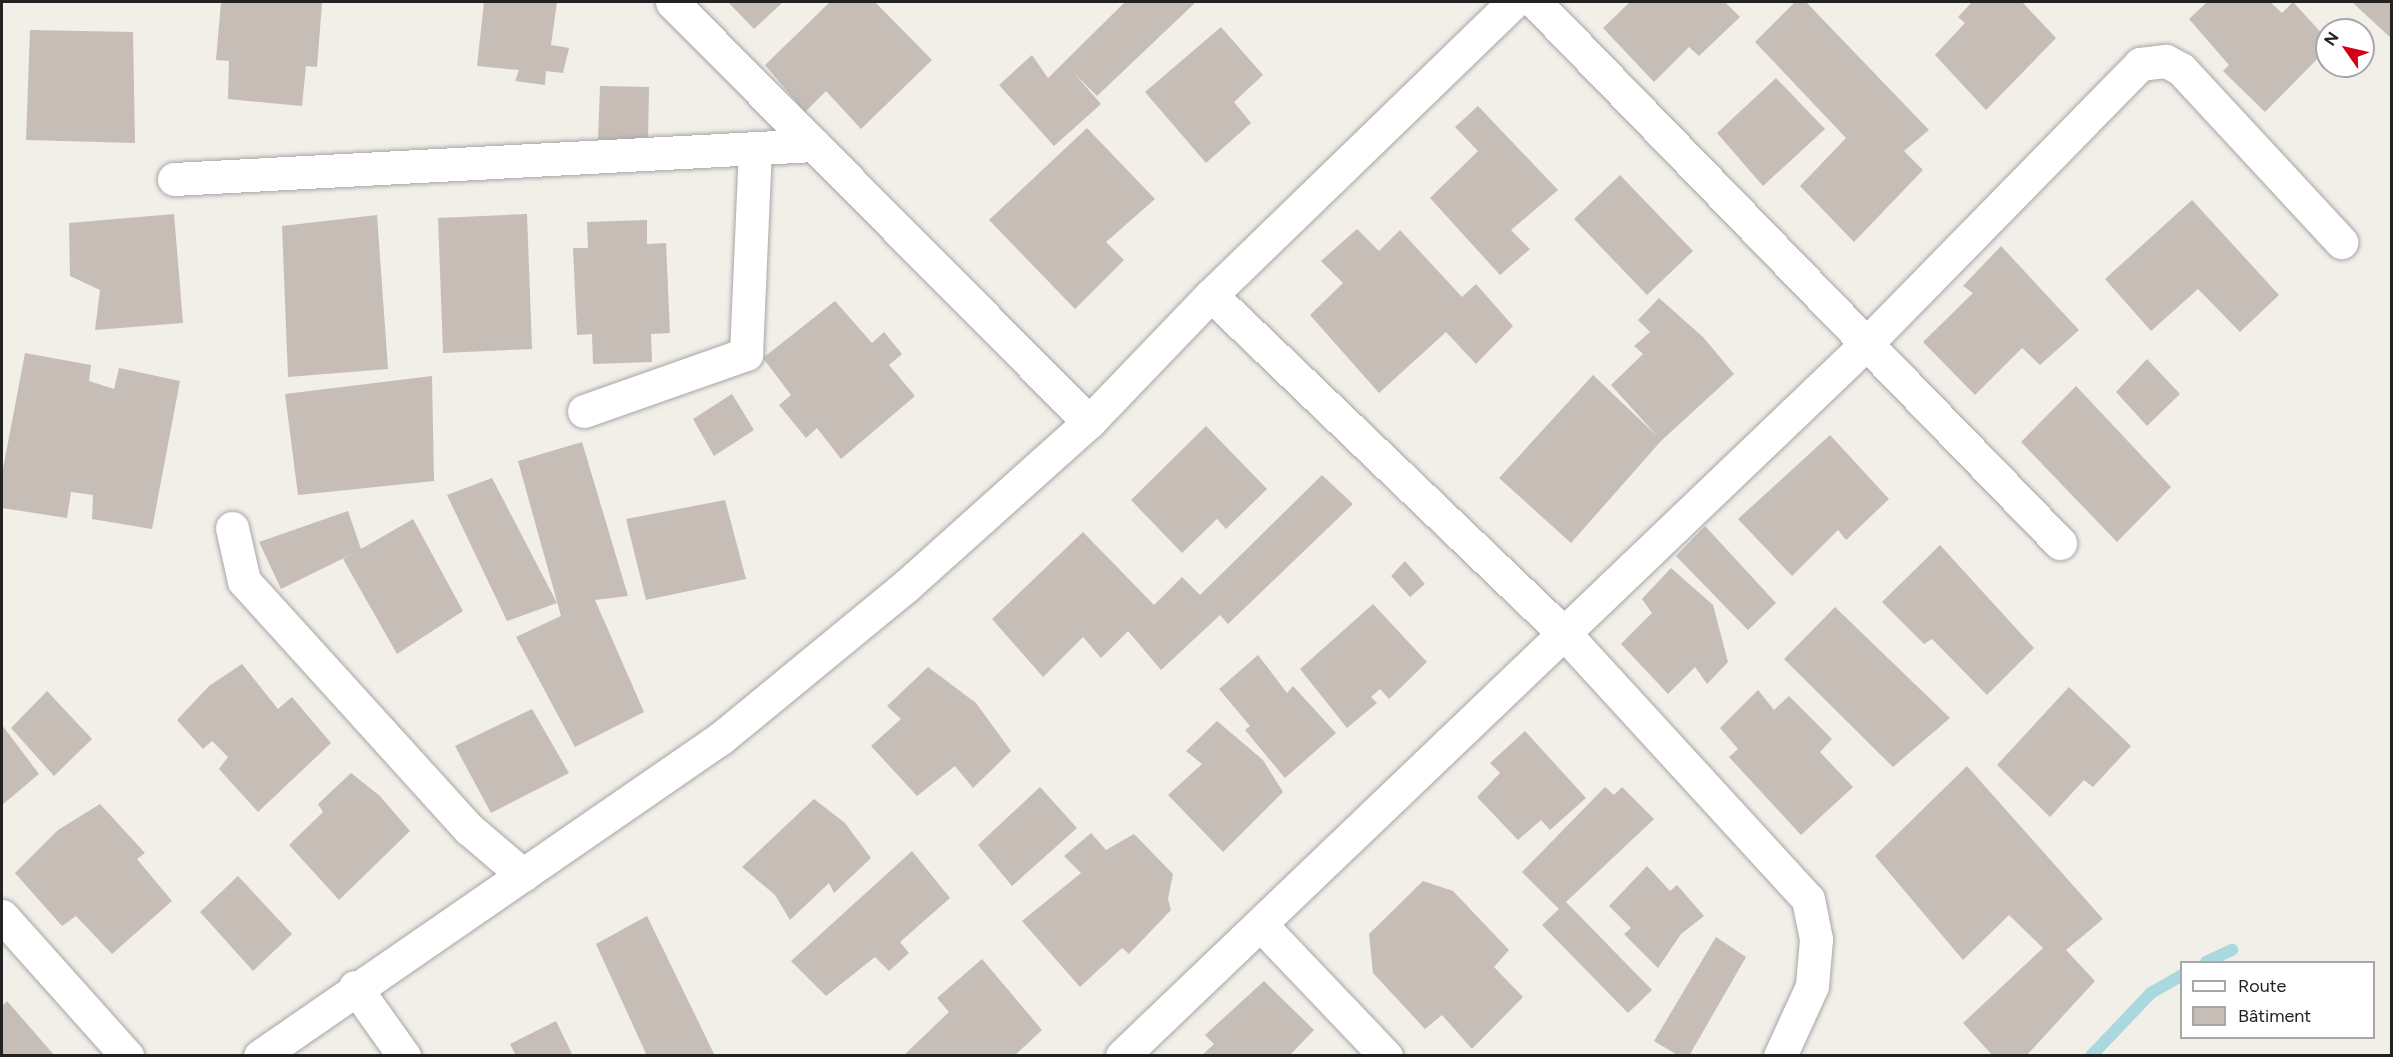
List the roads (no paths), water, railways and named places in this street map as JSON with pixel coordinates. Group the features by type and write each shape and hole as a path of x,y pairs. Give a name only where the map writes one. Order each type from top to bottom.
{"street":[{"path":"672,2 1089,422"},
{"path":"260,1056 355,987 523,875 721,738 906,586 1089,422 1211,295 1513,2"},
{"path":"1535,2 2060,543"},
{"path":"1122,1056 1262,926 1866,344 2140,64 2150,59 2181,69 2341,242"},
{"path":"174,179 814,145"},
{"path":"584,411 746,354 755,148"},
{"path":"1211,295 1564,633 1808,899 1816,939 1812,986 1780,1056"},
{"path":"232,528 244,581 469,829 523,875"},
{"path":"2,916 127,1056"},
{"path":"1262,926 1386,1056"},
{"path":"355,987 404,1056"}],"waterway":[{"path":"2208,961 2232,950"},
{"path":"2091,1056 2151,993 2180,976"}]}
